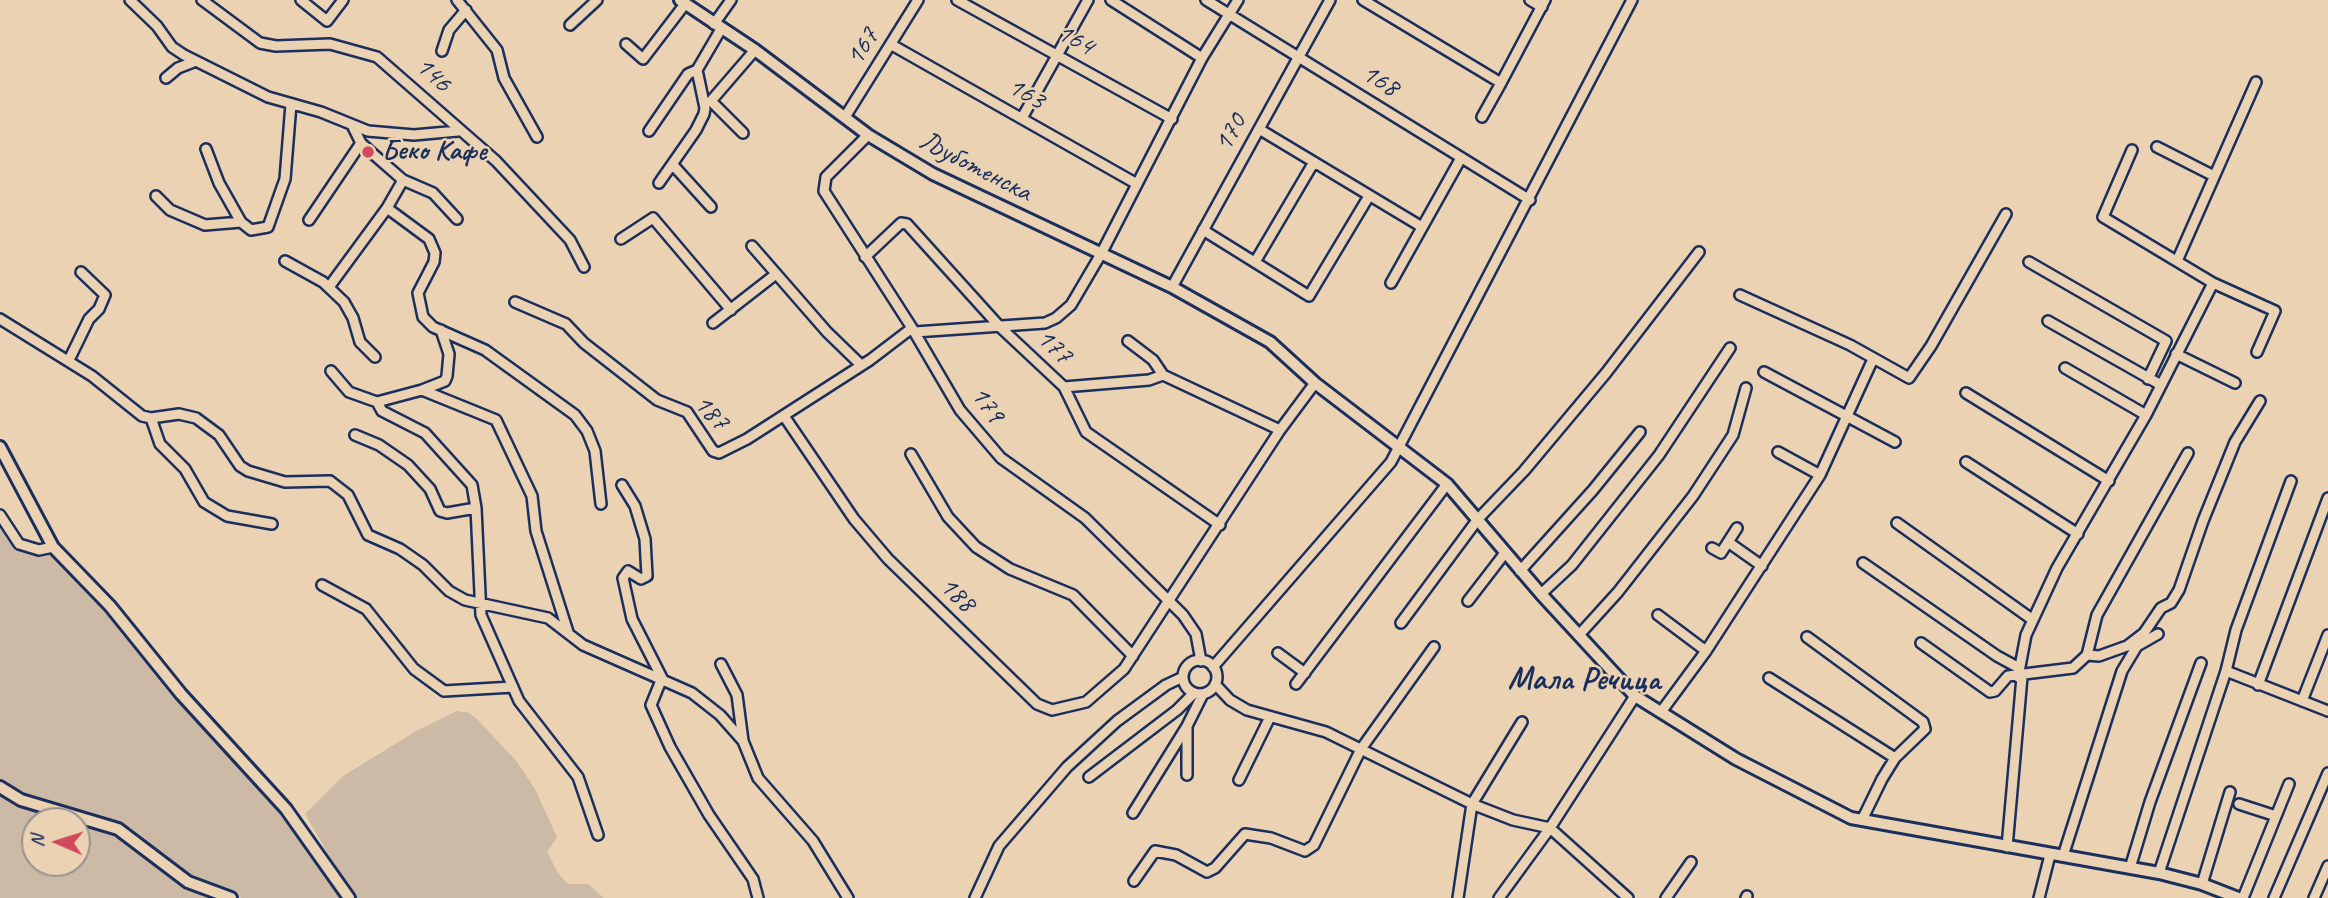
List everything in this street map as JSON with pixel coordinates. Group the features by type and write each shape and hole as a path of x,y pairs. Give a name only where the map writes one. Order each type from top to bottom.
{"main road":[{"name":"Љуботенска","path":"682,2 755,50 868,135 933,174 1172,287 1270,342 1315,383 1447,484 1520,571 1635,696 1736,759 1824,807 1862,820 2159,873 2202,884 2238,898"},
{"path":"0,447 52,547 117,614 181,694 286,810 349,898"},
{"path":"0,787 27,802 118,829 188,882 231,898"}],"street":[{"path":"130,0 157,26 172,47 268,97 368,131 414,135 457,131"},
{"name":"146","path":"202,0 260,43 276,46 330,44 377,57 419,92 457,131 496,161 570,240 584,267"},
{"path":"301,0 327,21 343,0"},
{"path":"457,0 497,50 504,78 537,137"},
{"path":"570,25 597,0"},
{"path":"659,183 704,114 698,71 731,0"},
{"name":"167","path":"845,117 918,0"},
{"name":"164","path":"957,0 1172,118"},
{"path":"1022,118 1088,0"},
{"path":"1111,0 1202,58"},
{"name":"168","path":"1206,0 1530,200"},
{"path":"914,330 1045,323 1056,318 1071,305 1101,254 1202,58 1238,0"},
{"name":"170","path":"1172,287 1330,0"},
{"path":"1363,0 1501,83"},
{"path":"1482,117 1544,3 1530,0"},
{"path":"1628,898 1549,828 1513,820 1472,804 1326,732 1247,710 1230,700 1215,684 1213,667 1385,471 1530,200 1632,0"},
{"path":"626,44 643,59 682,2"},
{"name":"146","path":"442,51 449,30 466,10"},
{"name":"163","path":"892,45 1137,184"},
{"path":"743,133 711,101 755,50"},
{"path":"166,78 178,68 196,61"},
{"path":"649,131 688,74 698,71"},
{"path":"2177,261 2256,82"},
{"path":"206,149 219,183 241,222 251,230 268,227 272,207 285,179 291,104"},
{"path":"352,125 361,143 403,180 433,192 457,219"},
{"path":"1259,130 1422,227"},
{"name":"179","path":"868,135 826,177 824,191 914,330 960,410 987,444 1016,471 1085,518 1183,615 1196,634 1201,661"},
{"path":"309,220 361,143"},
{"path":"2157,147 2214,176"},
{"path":"2132,150 2104,217 2213,282 2275,311 2257,352"},
{"path":"1391,283 1461,158"},
{"path":"1255,262 1314,162"},
{"path":"673,165 710,207"},
{"path":"329,287 387,208 403,180"},
{"path":"156,196 170,210 205,225 241,222"},
{"path":"1203,230 1304,294 1313,294 1369,196"},
{"path":"387,208 429,239 435,253 435,262 418,293 418,306 423,317 441,330 485,350 575,415 587,431 595,451 601,505"},
{"path":"1740,295 1850,345 1904,377 1912,376 2006,214"},
{"path":"621,239 653,218 731,310"},
{"name":"177","path":"865,257 901,223 907,224 1000,327 1064,387 1086,432 1096,442 1220,524"},
{"path":"752,246 827,332 861,365"},
{"path":"1401,623 1478,519 1524,471 1598,383 1699,252"},
{"path":"285,261 329,287 344,302 353,318 360,341 375,357"},
{"path":"2029,262 2166,341 2148,379"},
{"path":"69,360 89,319 99,309 105,295 81,272"},
{"path":"713,323 776,274"},
{"path":"2007,847 2021,649 2057,568 2146,415 2213,282"},
{"name":"187","path":"515,302 566,324 584,343 657,400 687,412 716,452 747,439 914,330"},
{"path":"0,319 69,360 130,408 151,418 179,414 196,418 219,435 240,466 259,475 285,482 330,481 348,495 368,535 400,549 423,565 449,592 479,604 540,615 608,658 662,678 692,693 720,715 743,741"},
{"path":"2048,321 2161,385"},
{"path":"331,371 349,392 377,402 422,390 444,381 447,376 449,355 441,330"},
{"path":"1128,341 1153,360 1163,375 1280,430"},
{"path":"1541,594 1572,565 1659,455 1730,348"},
{"path":"2176,354 2235,383"},
{"path":"1661,712 1706,651 1820,475 1873,359"},
{"path":"2065,368 2146,415"},
{"path":"1764,372 1849,415 1895,442"},
{"path":"1064,387 1149,380 1163,375"},
{"name":"188","path":"784,416 854,519 888,559 1037,704 1052,710 1086,702 1107,686 1133,656 1280,430 1315,383"},
{"path":"1579,635 1618,592 1693,496 1733,435 1746,388"},
{"path":"422,390 496,420 533,496 536,531 568,634"},
{"path":"1966,393 2109,481"},
{"path":"1921,643 1990,692 1995,691 2003,678 2020,674 2064,672 2087,655 2099,656 2127,646 2144,633 2161,608 2171,603 2179,590 2235,442 2260,401"},
{"path":"377,402 382,411 425,433 466,475 475,493 479,604 513,687 529,716 570,763 598,835"},
{"path":"151,418 160,443 185,469 204,502 228,516 272,524"},
{"path":"1520,571 1561,528 1640,432"},
{"path":"355,435 379,445 408,465 430,489 440,511 447,513 476,508"},
{"path":"1778,452 1820,475"},
{"path":"2087,655 2091,631 2098,615 2188,453"},
{"path":"911,454 948,517 976,547 1010,569 1073,595 1133,656"},
{"path":"1966,462 2078,534"},
{"path":"2159,873 2226,671 2236,630 2291,481"},
{"path":"1296,684 1447,484"},
{"path":"622,485 635,506 645,539 648,566 645,579 628,571 623,578 632,619 662,678 651,705 670,747 709,815 752,878 758,898"},
{"path":"2258,685 2328,498"},
{"path":"0,515 19,544 35,550 52,547"},
{"path":"1897,523 2033,620"},
{"path":"1712,548 1721,554 1737,528"},
{"path":"1728,542 1762,566"},
{"path":"1468,601 1505,553"},
{"path":"1863,563 2020,674"},
{"path":"321,584 366,610 414,669 444,691 513,687"},
{"path":"1658,615 1706,651"},
{"path":"2063,856 2122,671 2137,646 2158,634"},
{"path":"2302,701 2328,635"},
{"path":"1807,637 1923,722 1925,729 1895,758 1862,820"},
{"path":"1134,881 1154,851 1176,855 1207,872 1215,868 1245,834 1271,838 1305,851 1314,845 1361,749 1434,647"},
{"path":"1278,653 1305,673"},
{"path":"1198,693 1186,687 1183,677 1188,665 1201,661 1213,667"},
{"path":"2130,868 2150,802 2201,663"},
{"path":"721,664 737,695 743,741 758,778 813,841 848,898"},
{"path":"2226,671 2328,711"},
{"path":"975,898 999,846 1067,767 1117,721 1166,685 1183,677"},
{"path":"1769,678 1895,758"},
{"path":"1089,777 1198,693 1215,684"},
{"path":"1133,813 1187,726 1198,693"},
{"path":"1501,897 1635,696"},
{"path":"1239,780 1270,717"},
{"path":"1458,898 1472,804 1522,722"},
{"path":"1187,726 1187,775"},
{"path":"2274,898 2328,773"},
{"path":"2243,898 2289,784"},
{"path":"2202,884 2230,792"},
{"path":"2239,804 2276,816"},
{"path":"2039,898 2050,855"},
{"path":"1666,898 1691,862"},
{"path":"2314,898 2328,866"}],"shaded area":[{"path":"0,515 16,542 48,549 104,606 198,722 291,827 341,898 242,898 189,876 112,819 91,814 91,807 63,807 31,799 0,779"},
{"path":"457,711 469,713 478,720 517,762 535,789 557,837 547,852 558,873 568,884 588,884 604,898 354,898 305,814 343,776 418,730"},
{"path":"0,795 25,807 21,807 21,877 91,877 91,827 115,835 133,845 182,886 212,898 0,898"}],"place":[{"name":"Беко Кафе","path":"368,152"}],"district":[{"name":"Мала Речица","path":"1584,681"}]}
